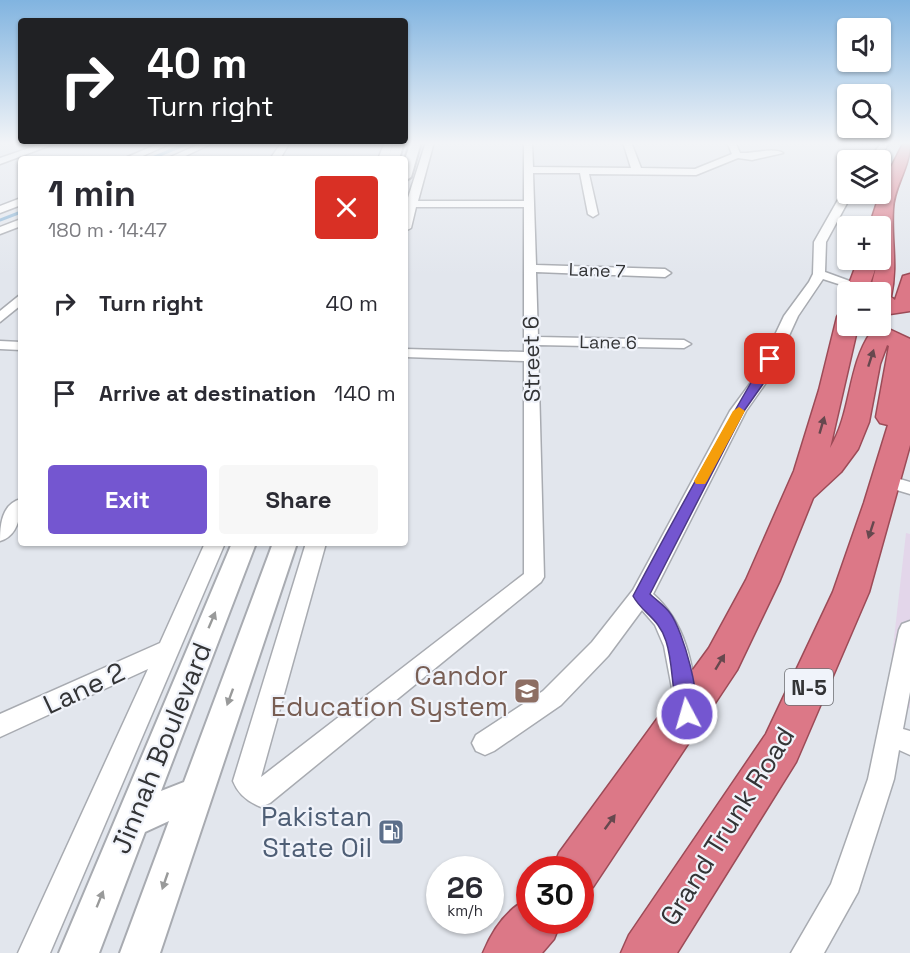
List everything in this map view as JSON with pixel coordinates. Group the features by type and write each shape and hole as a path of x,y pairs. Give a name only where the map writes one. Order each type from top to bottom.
{"highway":[{"path":"881,216 891,186"},
{"path":"884,206 886,270 884,282"},
{"path":"891,307 903,306 906,302 910,280"},
{"path":"586,856 687,714 723,659 763,580 808,471 846,336"},
{"path":"797,499 843,450 851,433 870,357 878,338 884,336 900,342 902,350 889,419 894,483"},
{"name":"Grand Trunk Road","path":"647,953 781,748 851,592 894,483 910,393"},
{"path":"510,953 525,934"}],"street":[{"path":"408,216 416,186"},
{"name":"Street 6","path":"315,546 246,781 261,794 534,577 528,186"},
{"path":"587,186 593,214"},
{"path":"0,210 18,202"},
{"path":"411,204 529,204"},
{"path":"485,743 552,698 600,649 641,596 738,411 762,377 791,316 804,301 819,274 820,242 841,204"},
{"path":"0,231 18,223"},
{"name":"Lane 7","path":"530,268 665,273"},
{"path":"819,274 837,286"},
{"path":"0,318 18,301"},
{"name":"Lane 6","path":"531,340 684,344"},
{"path":"0,345 18,346"},
{"path":"408,353 531,357"},
{"path":"0,534 18,509"},
{"path":"34,953 214,546"},
{"name":"Jinnah Boulevard","path":"79,953 243,546"},
{"name":"Jinnah Boulevard","path":"140,953 284,546"},
{"path":"641,596 664,617 675,641 683,677 687,714"},
{"path":"807,953 843,892 881,779 900,739 910,630"},
{"name":"Lane 2","path":"0,726 168,649"},
{"path":"131,821 195,793"},
{"path":"496,953 516,934"}],"shaded area":[{"path":"906,533 910,534 910,708 887,700"}],"waterway":[{"path":"0,220 18,213"}],"slow traffic":[{"path":"700,481 739,411"}],"place":[{"name":"Candor Education System","path":"527,691"},
{"name":"Pakistan State Oil","path":"391,832"}],"route":[{"path":"687,714 683,677 675,641 664,617 641,596 738,411 762,377 770,359"}]}
